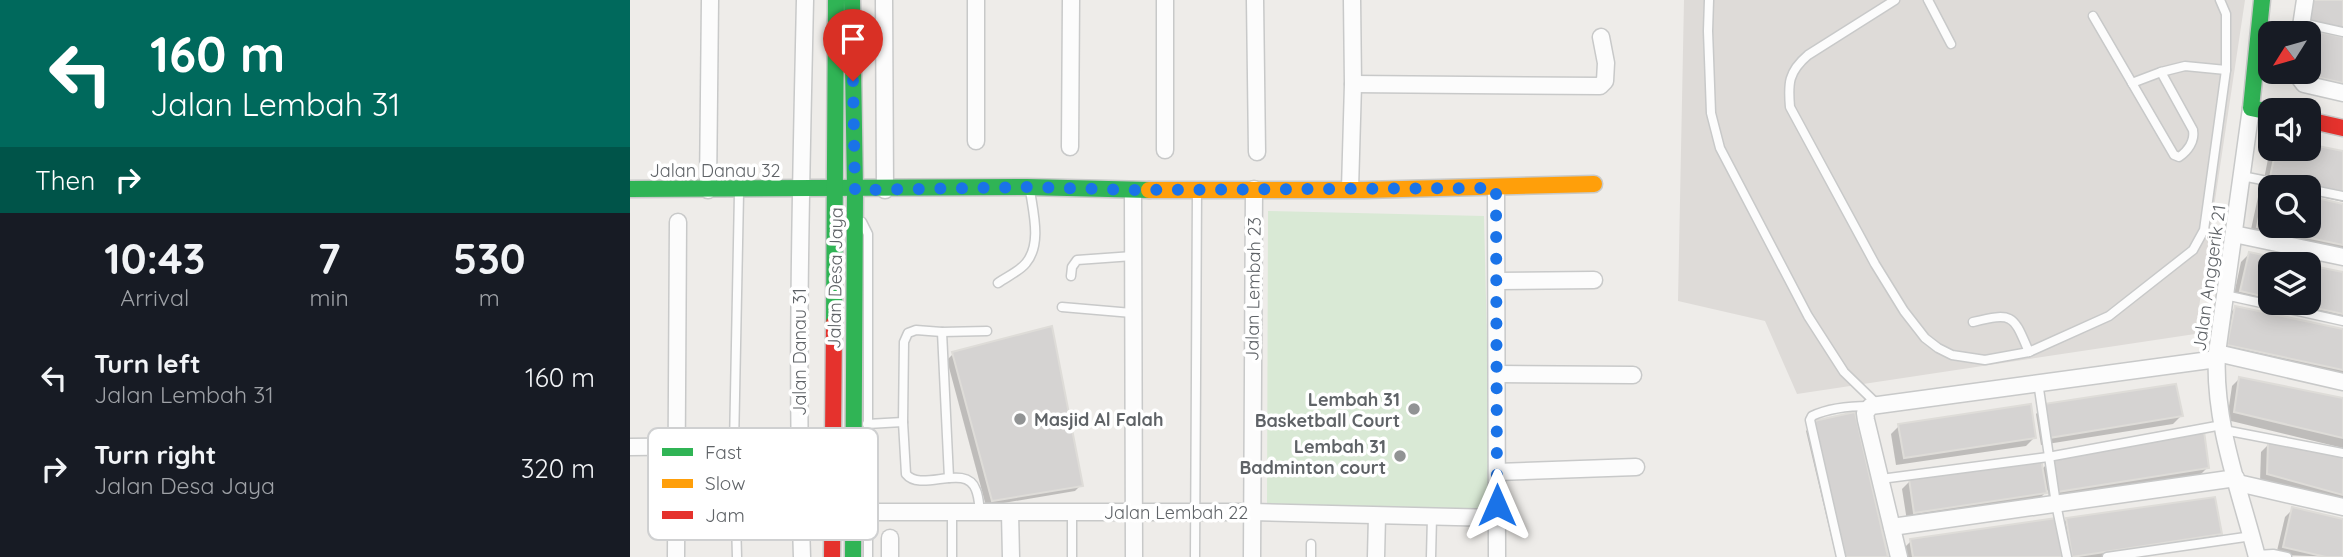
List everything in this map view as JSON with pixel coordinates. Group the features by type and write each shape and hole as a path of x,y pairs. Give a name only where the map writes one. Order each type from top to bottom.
{"street":[{"path":"708,190 710,0"},
{"name":"Jalan Danau 31","path":"798,428 805,0"},
{"name":"Jalan Desa Jaya","path":"833,428 836,0"},
{"name":"Jalan Desa Jaya","path":"852,0 860,428"},
{"path":"884,0 885,190"},
{"path":"976,0 976,141"},
{"path":"1070,148 1071,0"},
{"path":"1165,0 1165,150"},
{"path":"1255,0 1257,152"},
{"path":"1350,189 1352,0"},
{"name":"Jalan Anggerik 21","path":"2257,556 2223,428 2216,374 2251,108 2262,0"},
{"path":"2302,21 2305,0"},
{"path":"1353,84 1596,87 1603,84 1606,77 1605,50 1601,37"},
{"path":"2304,84 2343,93"},
{"path":"2251,108 2258,109"},
{"path":"2321,123 2343,128"},
{"name":"Jalan Danau 32","path":"630,189 835,190 855,197 885,190 1030,187 1133,190 1350,189 1594,184"},
{"path":"1496,188 1497,557"},
{"name":"Jalan Lembah 23","path":"1252,557 1254,189"},
{"path":"1133,190 1134,557"},
{"path":"675,428 678,222"},
{"path":"2234,234 2343,257"},
{"path":"1497,281 1594,280"},
{"path":"1899,557 1866,420 1866,413 1873,405 2217,356 2343,382"},
{"path":"1497,374 1633,375"},
{"path":"630,447 648,447"},
{"path":"1497,472 1636,467"},
{"path":"1892,527 2237,480 2343,507"},
{"name":"Jalan Lembah 22","path":"878,512 1252,512 1497,518"},
{"path":"1010,513 1010,557"},
{"path":"1376,557 1377,516"},
{"path":"890,538 890,557"}],"lane":[{"path":"1709,0 1711,113 1720,148 1808,316 1844,372 1873,405"},
{"path":"1895,0 1798,64 1788,83 1790,107 1903,311 1925,338 1938,348 1952,355 1984,360 2029,352 2109,316 2193,250 2203,230 2226,70 2226,13 2220,0"},
{"path":"1928,0 1951,44"},
{"path":"2093,16 2174,155 2179,157 2187,151 2194,136 2161,72"},
{"path":"2321,30 2343,32"},
{"path":"2132,83 2185,66 2226,70"},
{"path":"2242,176 2258,179"},
{"path":"998,282 1026,264 1031,251 1035,225 1030,187"},
{"path":"1195,557 1197,189"},
{"path":"734,428 739,190"},
{"path":"2321,192 2343,196"},
{"path":"855,197 868,234 867,428"},
{"path":"1071,276 1072,267 1077,260 1133,256"},
{"path":"2225,295 2343,321"},
{"path":"1062,307 1132,313"},
{"path":"1973,322 1999,316 2011,318 2019,328 2029,352"},
{"path":"980,512 974,485 965,479 918,481 909,478 905,469 905,337 912,330 987,331"},
{"path":"942,332 949,478"},
{"path":"2038,382 2048,457 2067,557"},
{"path":"1841,557 1810,420 1819,412 1873,405"},
{"path":"867,424 904,422"},
{"path":"1881,479 2048,457 2223,428 2343,453"},
{"path":"952,512 952,557"},
{"path":"1072,513 1072,557"},
{"path":"1431,557 1432,517"},
{"path":"2107,557 2252,536"},
{"path":"1311,544 1311,557"},
{"path":"2257,556 2273,554 2287,557"}],"shaded area":[{"path":"1684,0 2245,0 2195,334 1797,394 1765,321 1678,301"}],"green space":[{"path":"1268,211 1484,216 1491,512 1267,506"}],"building":[{"path":"2309,0 2343,0 2343,28 2321,23 2321,21 2305,20"},
{"path":"2321,32 2343,37 2343,83 2321,78"},
{"path":"2321,147 2343,151 2343,192 2321,187 2321,175 2270,175 2273,161 2321,161"},
{"path":"2321,199 2343,204 2343,245 2310,238 2321,238"},
{"path":"2249,252 2258,254 2258,295 2240,291"},
{"path":"2321,268 2343,272 2343,314 2321,309"},
{"path":"2235,306 2258,311 2258,315 2277,315 2343,329 2343,370 2227,345"},
{"name":"Masjid Al Falah","path":"1052,326 1083,486 992,501 952,352"},
{"path":"2239,377 2343,398 2343,438 2234,412"},
{"path":"2176,384 2183,416 2049,438 2044,404"},
{"path":"2031,404 2036,438 1904,458 1898,424"},
{"path":"1855,412 1888,557 1845,557 1814,421"},
{"path":"2204,431 2209,468 2057,492 2051,457"},
{"path":"2268,442 2343,455 2343,495 2267,474"},
{"path":"2041,459 2047,493 1914,513 1909,479"},
{"path":"2215,497 2222,534 2072,557 2066,518"},
{"path":"2292,507 2343,519 2343,557 2326,557 2283,547"},
{"path":"2057,518 2062,557 1913,557 1910,539"}],"traffic: fast":[{"path":"834,323 836,0"},
{"path":"852,0 855,190 854,428"},
{"path":"2258,109 2251,108 2262,0"},
{"path":"630,189 1027,187 1149,190"},
{"path":"853,540 853,557"}],"traffic: slow":[{"path":"1149,190 1364,190 1594,184"}],"traffic: jam":[{"path":"2321,123 2343,128"},
{"path":"833,428 834,323"},
{"path":"832,540 832,557"}],"place":[{"name":"Lembah 31 Basketball Court","path":"1414,409"},
{"name":"Masjid Al Falah","path":"1020,419"},
{"name":"Lembah 31 Badminton court","path":"1400,456"}],"route":[{"path":"853,81 855,190 1030,187 1133,190 1496,188 1497,505"}]}
